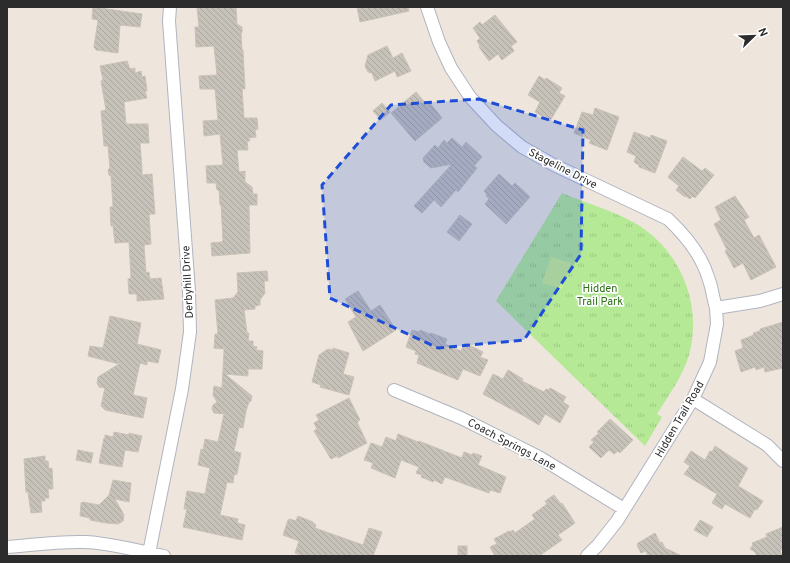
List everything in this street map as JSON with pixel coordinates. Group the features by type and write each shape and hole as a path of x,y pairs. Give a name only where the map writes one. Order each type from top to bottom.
{"street":[{"name":"Derbyhill Drive","path":"149,553 182,389 190,332 189,291 169,21 170,7"},
{"name":"Stageline Drive","path":"427,7 439,42 451,68 470,97 497,126 522,147 554,165 668,219 682,232 694,248 703,264 709,278 716,308"},
{"path":"716,308 760,301 783,294"},
{"name":"Hidden Trail Road","path":"587,556 617,522 693,399 710,362 717,324 716,308"},
{"name":"Coach Springs Lane","path":"394,390 462,418 539,457 624,509"},
{"path":"693,399 767,445 783,460"},
{"path":"7,547 61,542 86,542 112,545 164,556"}],"highlighted area":[{"path":"479,99 583,130 581,254 524,340 438,348 330,298 322,185 391,105"}],"green space":[{"name":"Hidden Trail Park","path":"562,193 625,218 649,233 664,247 675,262 684,279 690,297 693,316 693,336 689,355 679,378 657,414 662,417 645,446 496,301"},
{"path":"551,257 571,263 562,289 542,283"}],"building":[{"path":"93,7 142,14 140,27 120,25 118,53 96,50 94,47 98,20 92,19"},
{"path":"197,7 236,7 237,24 242,27 241,34 245,89 242,89 244,118 257,118 258,129 255,130 256,137 249,138 250,141 247,141 248,150 237,150 239,172 245,171 245,182 252,187 253,194 257,194 257,205 249,205 250,253 212,256 211,243 222,242 223,240 221,205 219,190 217,190 216,183 207,183 206,166 223,165 220,134 204,136 203,121 218,120 215,89 200,89 199,76 217,75 214,46 196,47 195,27 199,27"},
{"path":"357,7 408,7 409,11 360,22"},
{"path":"495,15 517,42 511,46 514,51 502,60 498,54 489,61 479,47 480,46 477,41 480,38 473,28 480,22 482,25"},
{"path":"387,46 393,58 402,53 411,71 397,77 395,71 375,81 372,73 368,72 365,66 368,55"},
{"path":"127,61 130,69 135,68 135,73 141,71 142,77 145,76 147,91 145,91 147,98 124,102 126,124 148,124 149,143 140,143 142,175 152,174 155,214 149,214 151,244 144,245 146,273 149,272 150,279 161,278 164,299 137,301 137,294 129,294 128,279 131,278 129,242 115,243 113,226 111,226 110,207 113,207 111,176 109,175 108,170 110,168 108,146 104,146 101,111 106,110 100,66"},
{"path":"539,76 545,80 546,78 562,88 559,93 565,96 550,121 535,112 540,102 528,95"},
{"path":"416,92 427,105 430,103 442,118 415,141 391,113"},
{"path":"382,103 390,112 381,120 373,111"},
{"path":"595,108 619,117 607,150 589,143 591,140 574,133 582,112 593,115"},
{"path":"634,132 650,138 651,135 667,141 655,173 639,167 639,165 634,162 636,156 627,152"},
{"path":"452,138 462,147 466,142 482,157 474,166 477,168 458,192 456,190 441,207 434,200 422,213 414,206 452,164 431,168 424,162 423,158 435,145 438,148 444,140 447,143"},
{"path":"683,157 702,171 705,168 714,175 695,198 693,196 690,199 686,196 685,197 676,190 679,186 668,177"},
{"path":"499,174 512,186 515,183 530,197 506,224 485,204 489,199 484,191"},
{"path":"735,196 749,217 744,220 754,238 759,235 776,267 751,280 743,263 734,268 714,224 721,220 715,207"},
{"path":"460,215 472,224 459,241 447,232"},
{"path":"267,271 268,281 264,281 265,293 260,300 260,305 255,306 255,309 244,310 247,333 249,333 248,341 253,341 253,346 257,347 256,350 263,351 262,369 248,369 248,376 225,374 252,396 246,411 243,428 239,427 234,451 241,453 237,474 234,475 233,483 227,482 220,515 238,519 237,523 245,525 242,540 183,527 187,509 184,509 187,491 205,494 210,468 198,465 201,449 203,450 205,439 218,442 224,414 214,413 212,409 213,405 217,402 213,395 214,386 222,388 224,351 224,349 214,348 215,334 218,334 215,300 233,298 238,292 237,273"},
{"path":"358,291 371,311 380,305 396,330 363,351 348,322 356,317 345,299"},
{"path":"110,316 141,323 137,344 161,350 158,363 147,361 147,365 140,363 133,395 147,398 143,418 105,410 101,406 105,388 99,387 97,383 98,377 119,364 88,356 90,346 103,348"},
{"path":"783,322 783,368 765,372 764,367 756,370 755,367 741,372 735,351 743,348 741,340 754,335 753,333 760,331 760,329"},
{"path":"412,330 419,332 420,330 447,339 445,344 461,351 465,343 483,352 480,357 488,360 480,376 463,369 458,380 417,363 419,355 415,354 416,351 406,347"},
{"path":"333,348 349,353 343,374 354,377 349,395 320,387 321,385 312,382 319,355 328,349 333,350"},
{"path":"508,370 523,379 522,381 544,392 546,389 549,390 550,388 566,397 563,402 569,406 560,423 545,414 539,425 483,394 493,374 503,379"},
{"path":"349,398 360,420 357,422 367,443 338,458 337,456 331,459 314,431 317,429 314,423 319,420 316,415"},
{"path":"610,419 633,440 620,453 618,451 614,454 609,450 601,458 589,447 594,442 591,440 599,433 597,432"},
{"path":"114,432 142,436 138,452 125,450 122,467 99,463 105,435 113,437"},
{"path":"398,434 462,458 464,452 482,456 478,465 506,477 500,493 490,490 489,493 445,477 442,484 434,480 433,482 416,473 419,467 401,460 395,478 371,468 373,463 364,460 371,443 382,447 386,437 396,441"},
{"path":"715,446 748,468 738,486 763,501 757,510 755,509 750,518 725,504 722,509 712,503 717,494 684,474 690,466 684,462 691,451 705,460"},
{"path":"78,450 93,453 91,463 76,460"},
{"path":"45,456 45,461 48,461 49,469 52,468 53,489 48,489 49,498 45,498 45,501 41,501 42,512 31,513 28,492 26,492 24,459"},
{"path":"113,480 131,483 129,502 115,499 124,515 123,521 118,524 106,523 90,520 90,518 80,516 81,503 83,502 99,505 109,495"},
{"path":"554,495 561,504 562,503 575,523 558,535 562,540 539,556 495,556 490,547 497,544 494,539 509,531 510,532 513,530 515,533 535,519 532,515 547,504 545,501"},
{"path":"298,516 313,522 316,525 315,528 363,545 369,528 382,532 373,556 303,556 295,553 299,541 283,535 288,520 290,519 296,521"},
{"path":"700,520 713,527 707,537 694,530"},
{"path":"783,527 783,549 780,550 782,556 757,556 755,552 750,549 753,545 752,543 767,537 766,534"},
{"path":"655,533 660,543 662,542 665,548 682,556 648,556 646,551 641,553 637,545 638,543"},
{"path":"458,546 467,546 467,556 458,556"}]}
